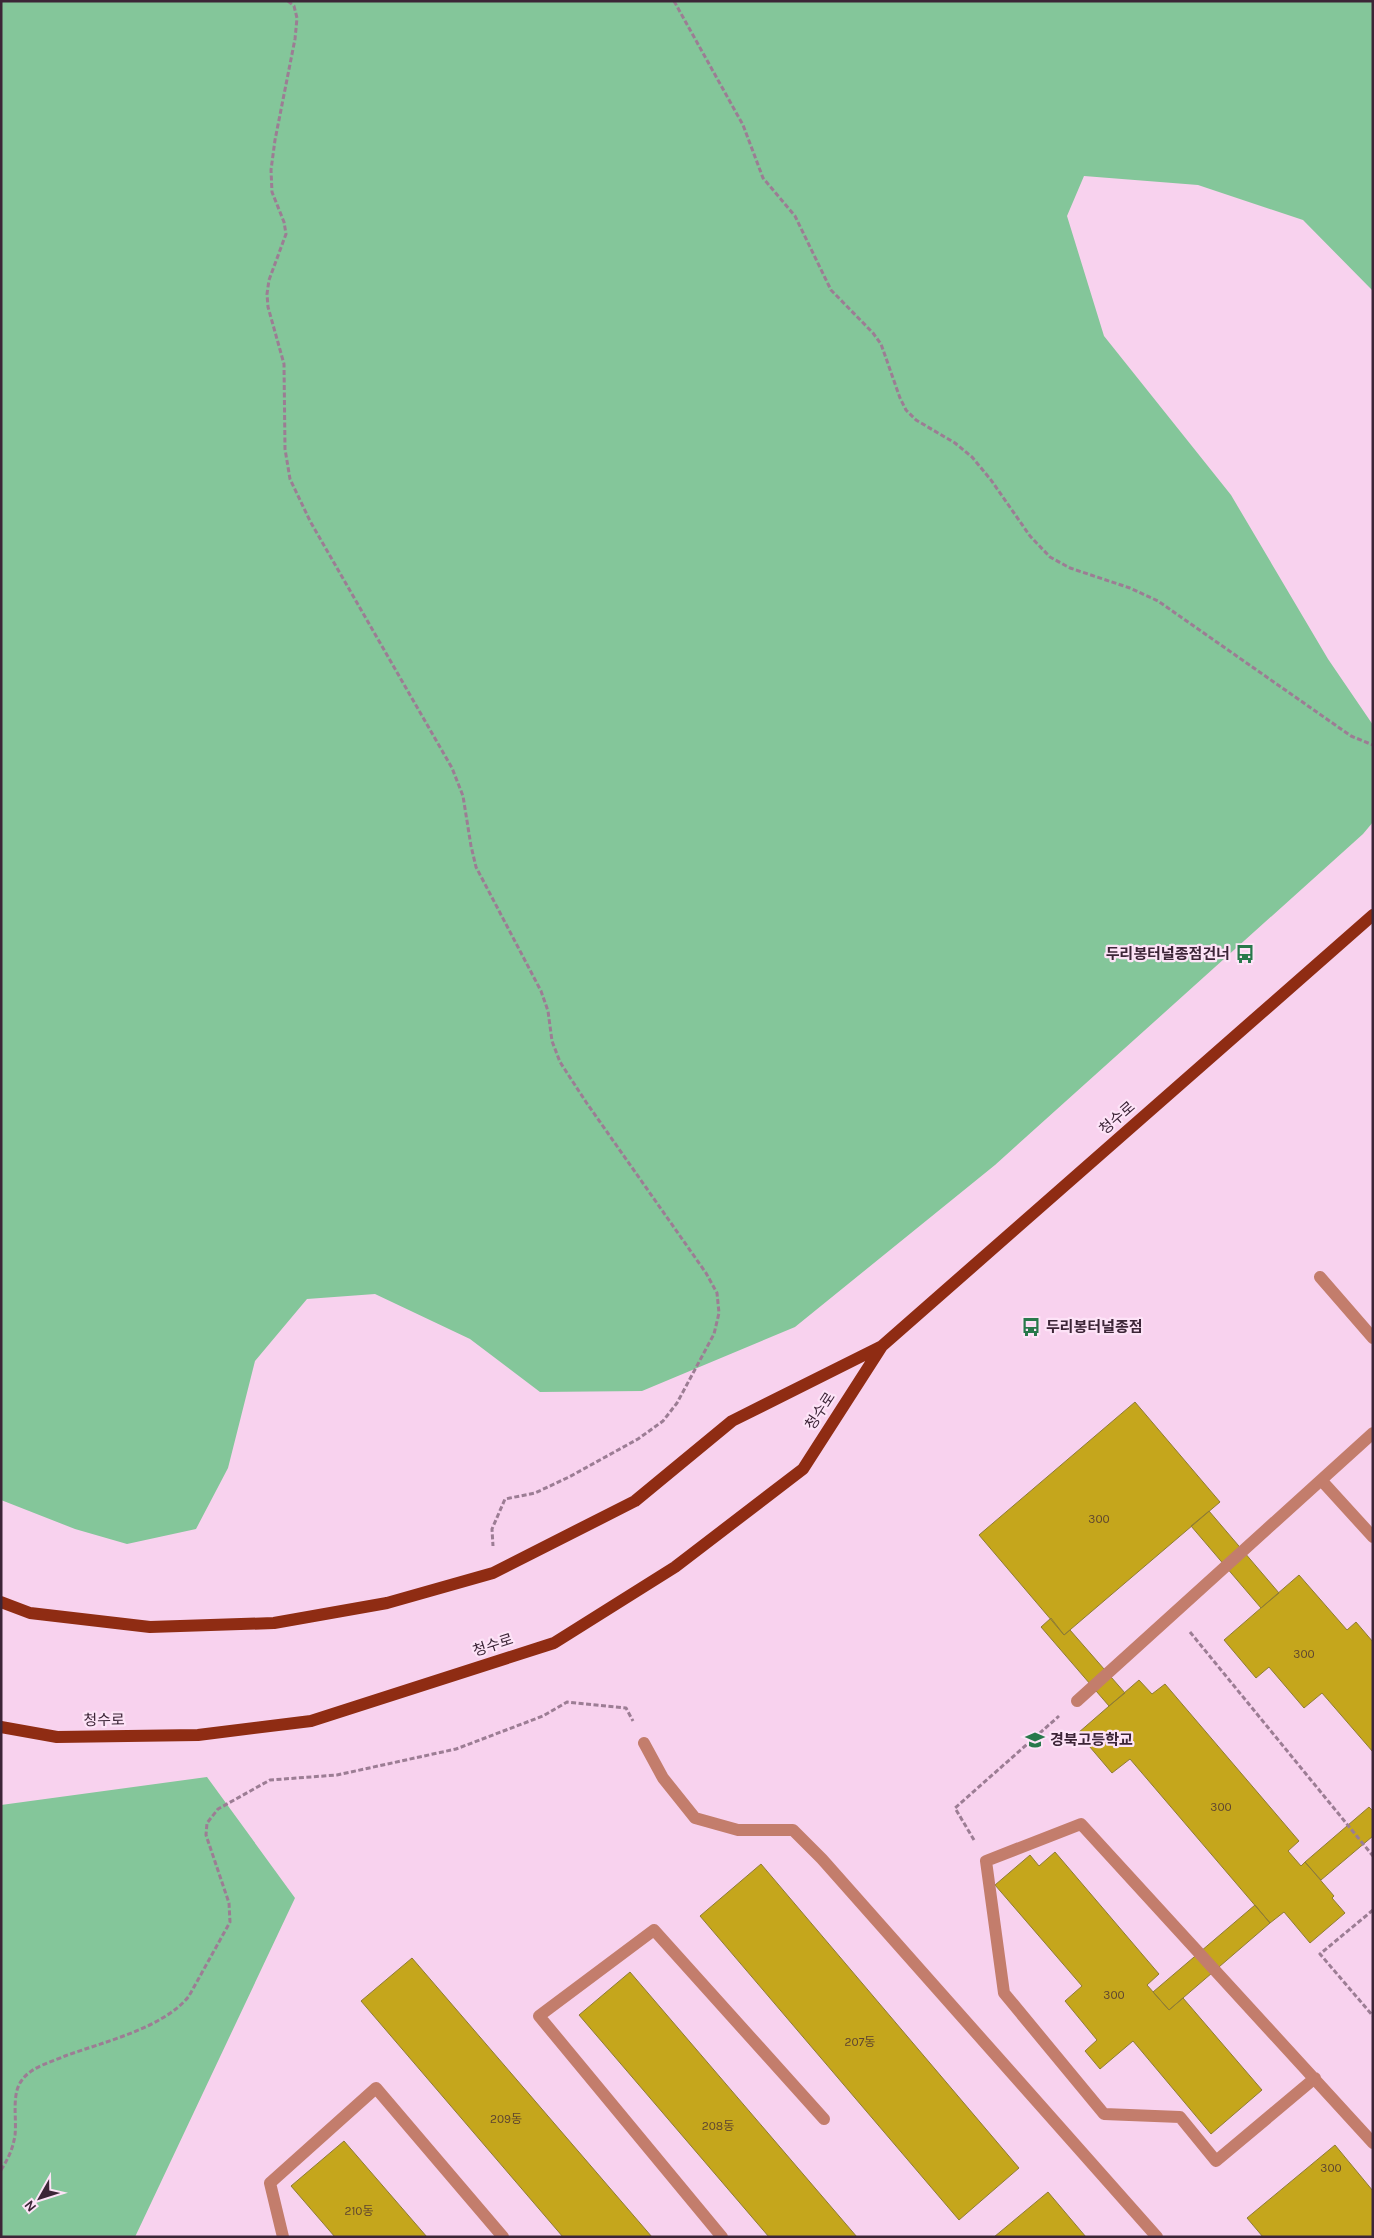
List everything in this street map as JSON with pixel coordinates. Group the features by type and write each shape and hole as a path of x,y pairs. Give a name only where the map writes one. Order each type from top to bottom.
{"main road":[{"name":"청수로","path":"1,1602 30,1613 150,1627 274,1623 387,1603 493,1573 635,1501 732,1421 882,1346 1373,914"},
{"name":"청수로","path":"1,1727 56,1737 198,1735 311,1721 554,1642 675,1567 803,1469 882,1346"}],"lane":[{"path":"1320,1277 1373,1338"},
{"path":"1077,1701 1373,1433"},
{"path":"1322,1480 1373,1537"},
{"path":"644,1743 662,1778 695,1818 738,1830 793,1830 829,1866 1157,2237"},
{"path":"1315,2078 1216,2161 1180,2116 1104,2114 1004,1993 986,1862 1081,1824 1315,2078 1373,2143"},
{"path":"722,2237 539,2016 654,1930 824,2119"},
{"path":"283,2237 270,2183 376,2088 503,2237"}],"path":[{"path":"288,1 294,6 297,18 296,39 270,170 272,192 284,222 286,234 269,280 267,294 268,307 284,364 285,449 290,479 310,521 452,768 463,796 470,846 476,867 541,991 548,1011 552,1041 560,1062 706,1273 717,1293 719,1313 714,1334 677,1403 663,1421 638,1439 569,1477 535,1493 505,1499 492,1529 493,1573"},
{"path":"674,1 743,125 763,178 795,216 831,290 881,344 906,410 916,420 955,443 972,457 991,480 1030,536 1050,557 1070,568 1130,588 1158,601 1352,736 1373,744"},
{"path":"1174,1613 1373,1856"},
{"path":"986,1862 956,1808 1077,1701"},
{"path":"1,2170 12,2150 17,2117 16,2094 24,2077 54,2060 163,2020 181,2007 190,1996 230,1922 229,1903 206,1835 207,1823 218,1809 270,1780 337,1775 456,1749 542,1716 566,1702 626,1708 644,1743"},
{"path":"1373,1910 1320,1954 1373,2016"}],"green space":[{"path":"1,1 1373,1 1373,291 1303,220 1198,185 1084,176 1067,216 1104,336 1231,495 1328,659 1373,725 1373,822 1363,834 995,1165 795,1327 642,1391 540,1392 470,1339 375,1294 307,1299 255,1361 228,1468 196,1529 127,1544 75,1529 1,1500"},
{"path":"207,1777 295,1898 135,2237 1,2237 1,1805"}],"building":[{"path":"1135,1402 1220,1502 1064,1635 979,1535"},
{"path":"1209,1511 1279,1593 1261,1608 1191,1526"},
{"path":"1299,1575 1347,1630 1356,1622 1373,1642 1373,1752 1322,1693 1304,1708 1269,1667 1256,1678 1224,1640"},
{"path":"1051,1618 1064,1635 1070,1630 1125,1693 1109,1706 1041,1627"},
{"path":"1139,1680 1152,1694 1165,1684 1299,1841 1288,1851 1301,1866 1305,1862 1334,1896 1332,1898 1345,1913 1310,1943 1284,1912 1270,1923 1130,1759 1112,1773 1078,1733"},
{"path":"1369,1807 1373,1811 1373,1836 1321,1880 1305,1862"},
{"path":"1055,1852 1159,1974 1147,1985 1169,2010 1183,1998 1262,2090 1211,2134 1133,2041 1100,2069 1085,2051 1097,2040 1065,2001 1082,1986 995,1885 1030,1855 1039,1866"},
{"path":"761,1864 1019,2168 959,2220 700,1916"},
{"path":"1255,1905 1270,1923 1169,2010 1153,1992"},
{"path":"412,1958 652,2237 563,2237 361,2001"},
{"path":"630,1972 857,2237 769,2237 579,2015"},
{"path":"344,2141 427,2237 335,2237 291,2186"},
{"path":"1335,2145 1373,2191 1373,2237 1263,2237 1247,2218"},
{"path":"1048,2192 1086,2237 994,2237"}],"place":[{"name":"두리봉터널종점건너","path":"1245,954"},
{"name":"두리봉터널종점","path":"1031,1327"},
{"name":"경북고등학교","path":"1035,1740"}]}
